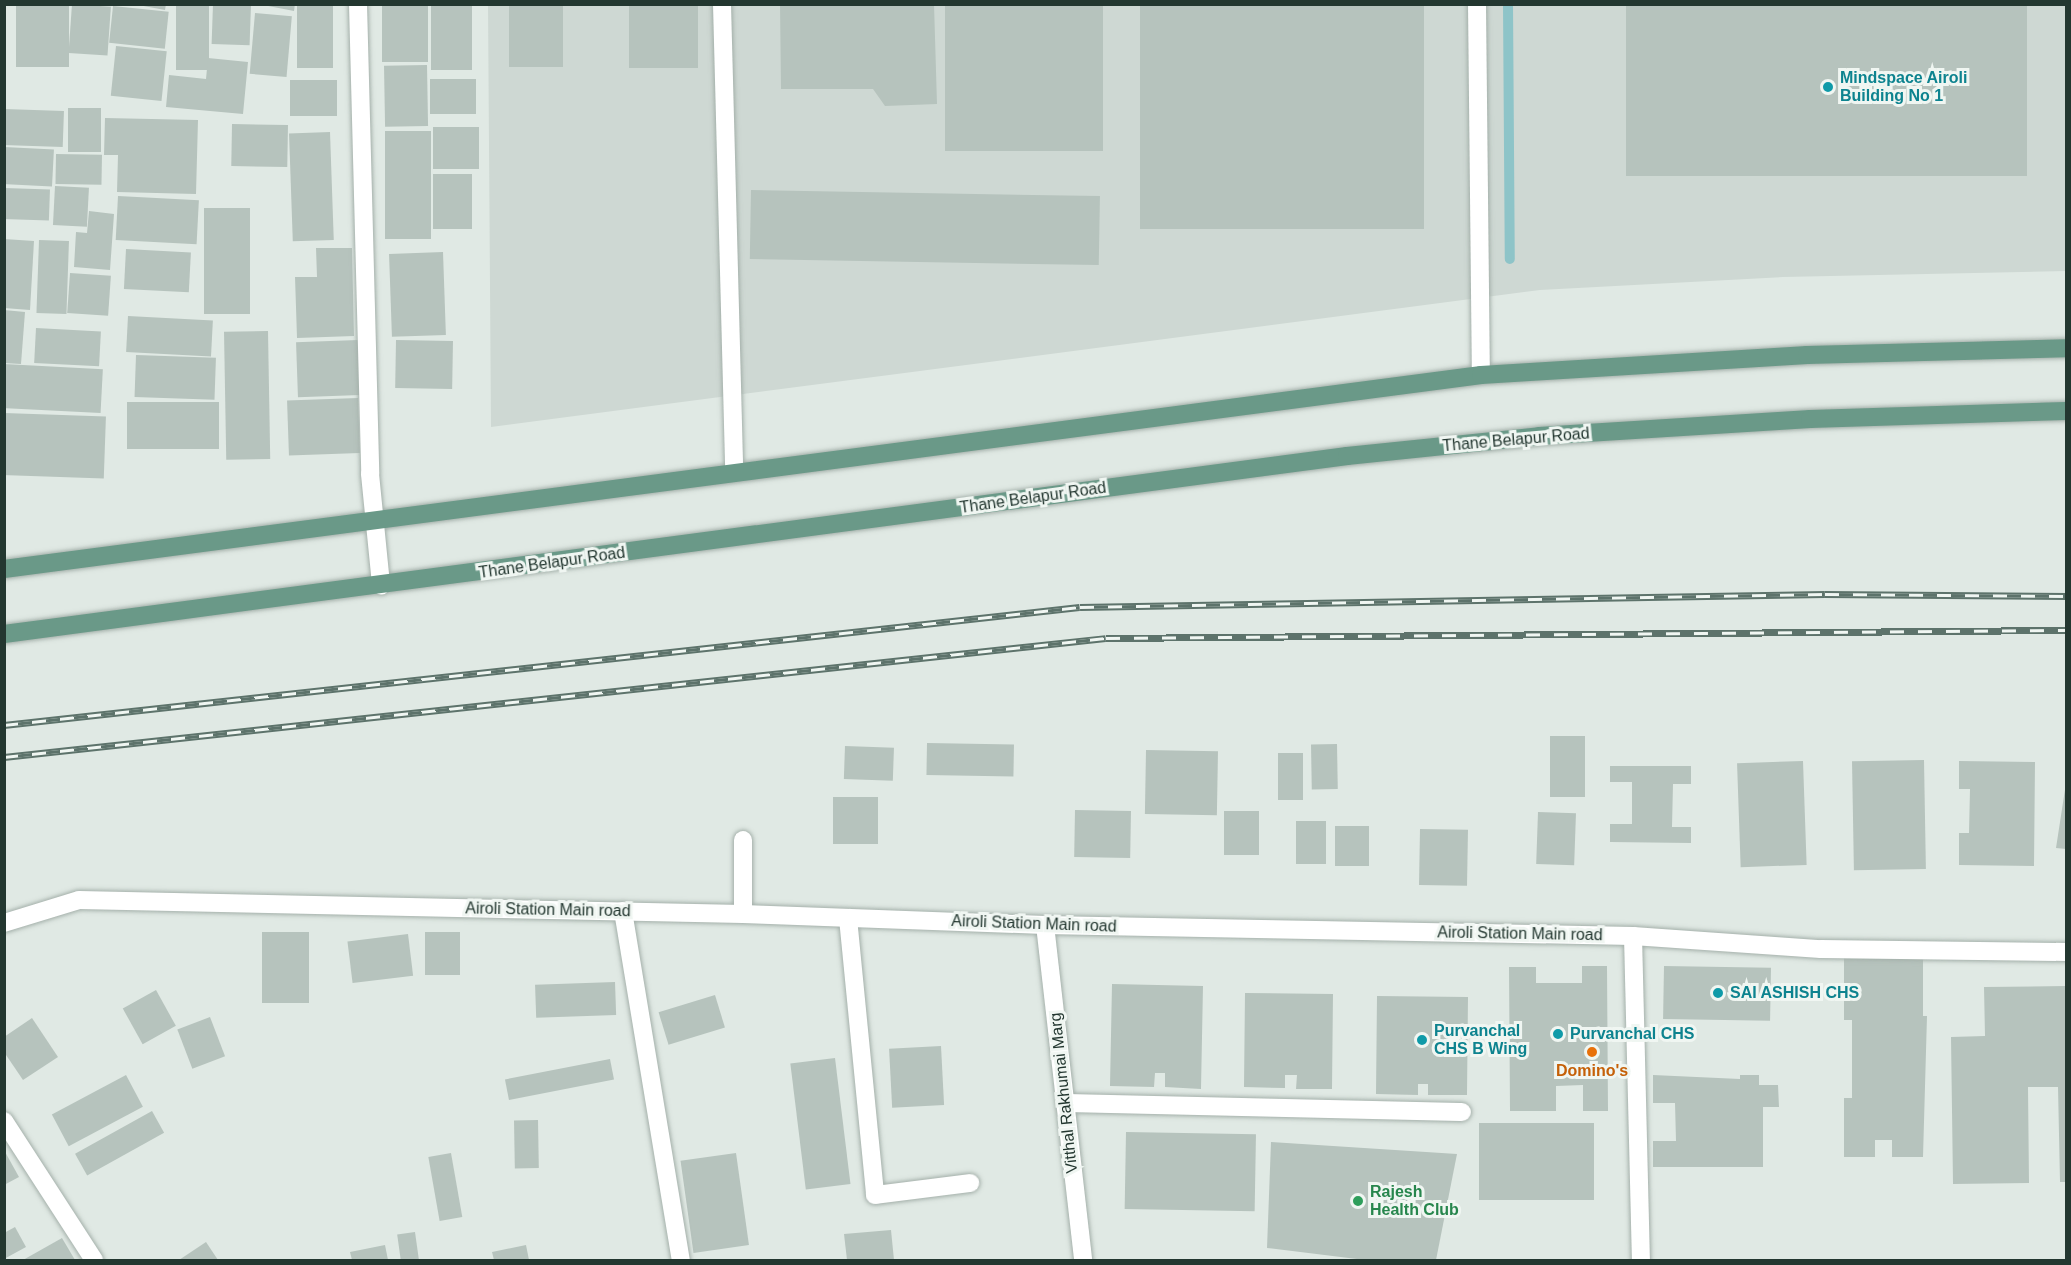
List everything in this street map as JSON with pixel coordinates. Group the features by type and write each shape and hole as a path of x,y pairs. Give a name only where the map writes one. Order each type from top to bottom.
{"main road":[{"path":"4,569 1481,375 1808,355 2067,348"},
{"name":"Thane Belapur Road","path":"4,634 1335,458 1539,436 1810,419 2067,411"}],"street":[{"path":"358,4 373,521 381,585"},
{"path":"722,4 734,472"},
{"path":"1477,4 1481,375"},
{"path":"743,840 743,914"},
{"name":"Airoli Station Main road","path":"4,923 79,900 743,914 1045,925 1633,936 1821,949 2067,952"},
{"path":"623,911 681,1260"},
{"path":"848,918 875,1195 970,1183"},
{"name":"Vitthal Rakhumai Marg","path":"1045,925 1083,1260"},
{"path":"1633,936 1641,1260"},
{"path":"1065,1103 1462,1113"},
{"path":"4,1121 94,1260"}],"shaded area":[{"path":"488,5 2066,5 2066,271 1783,277 1540,290 491,427"}],"building":[{"path":"16,4 69,4 69,67 16,67"},
{"path":"72,4 111,7 107,56 69,53"},
{"path":"133,4 166,4 165,10"},
{"path":"176,4 209,4 209,70 176,70"},
{"path":"213,4 251,5 250,45 212,44"},
{"path":"258,4 295,4 294,11"},
{"path":"297,4 333,4 333,68 297,68"},
{"path":"382,4 428,4 428,62 382,62"},
{"path":"431,4 472,4 472,70 431,70"},
{"path":"509,4 563,4 563,67 509,67"},
{"path":"629,4 698,4 698,68 629,68"},
{"path":"780,4 934,4 937,104 885,106 873,89 781,89"},
{"path":"945,4 1103,4 1103,151 945,151"},
{"path":"1140,4 1424,4 1424,229 1140,229"},
{"name":"Mindspace Airoli Building No 1","path":"1626,4 2027,4 2027,176 1626,176"},
{"path":"113,6 169,12 165,49 109,43"},
{"path":"255,13 292,16 287,77 250,74"},
{"path":"116,46 167,51 161,101 111,96"},
{"path":"208,58 248,62 243,114 166,107 169,75 206,79"},
{"path":"427,65 428,126 385,127 384,66"},
{"path":"430,79 476,79 476,114 430,114"},
{"path":"290,80 337,80 337,116 290,116"},
{"path":"68,108 101,108 101,152 68,152"},
{"path":"4,109 64,111 63,147 4,145"},
{"path":"105,118 198,120 196,194 117,192 118,155 104,155"},
{"path":"232,124 288,125 287,167 231,166"},
{"path":"433,127 479,127 479,169 433,169"},
{"path":"385,131 431,131 431,239 385,239"},
{"path":"330,132 334,240 293,241 289,133"},
{"path":"4,147 54,150 52,187 4,184"},
{"path":"56,154 102,155 101,185 55,184"},
{"path":"433,174 472,174 472,229 433,229"},
{"path":"55,186 89,188 87,227 53,225"},
{"path":"4,188 50,190 49,221 4,219"},
{"path":"751,190 1100,196 1099,265 750,259"},
{"path":"118,196 199,200 197,244 116,240"},
{"path":"204,208 250,208 250,314 204,314"},
{"path":"89,211 114,214 110,270 74,267 76,232 87,233"},
{"path":"4,239 34,241 30,310 4,308"},
{"path":"39,240 69,241 66,314 36,313"},
{"path":"316,248 352,248 354,336 297,338 295,277 317,277"},
{"path":"126,249 191,252 189,292 124,289"},
{"path":"443,252 446,335 392,337 389,254"},
{"path":"70,273 111,276 108,316 67,313"},
{"path":"4,310 25,312 21,364 4,363"},
{"path":"128,316 213,320 211,356 126,352"},
{"path":"36,328 101,331 99,366 34,363"},
{"path":"268,331 270,459 226,460 224,332"},
{"path":"358,340 360,395 298,397 296,342"},
{"path":"396,340 453,341 452,389 395,388"},
{"path":"136,355 216,358 214,400 135,397"},
{"path":"4,364 103,369 101,413 4,408"},
{"path":"358,398 360,453 289,455 287,400"},
{"path":"127,402 219,402 219,449 127,449"},
{"path":"4,413 106,417 104,479 4,475"},
{"path":"1550,736 1585,736 1585,797 1550,797"},
{"path":"927,743 1014,745 1013,777 926,775"},
{"path":"1311,744 1337,744 1338,789 1312,789"},
{"path":"845,746 894,748 893,781 844,779"},
{"path":"1146,750 1218,751 1217,815 1145,814"},
{"path":"1278,753 1303,753 1303,800 1278,800"},
{"path":"1924,760 1926,869 1854,870 1852,761"},
{"path":"1803,761 1807,865 1741,867 1737,763"},
{"path":"1959,761 2035,762 2034,866 1959,865 1959,833 1969,833 1970,789 1959,789"},
{"path":"1610,766 1691,766 1691,784 1673,784 1672,827 1691,827 1691,843 1610,842 1610,824 1632,824 1632,782 1610,782"},
{"path":"2066,783 2066,849 2056,848"},
{"path":"833,797 878,797 878,844 833,844"},
{"path":"1075,810 1131,811 1130,858 1074,857"},
{"path":"1224,811 1259,811 1259,855 1224,855"},
{"path":"1538,812 1576,813 1574,865 1536,864"},
{"path":"1296,821 1326,821 1326,864 1296,864"},
{"path":"1335,826 1369,826 1369,866 1335,866"},
{"path":"1420,829 1468,830 1467,886 1419,885"},
{"path":"262,932 309,932 309,1003 262,1003"},
{"path":"425,932 460,932 460,975 425,975"},
{"path":"408,934 413,976 353,983 347,941"},
{"path":"1844,956 1923,957 1923,1016 1927,1016 1923,1157 1892,1157 1892,1140 1875,1140 1875,1157 1844,1157 1844,1098 1852,1098 1852,1020 1844,1020"},
{"name":"Purvanchal CHS","path":"1582,966 1607,966 1608,1111 1583,1111 1583,1085 1556,1086 1556,1111 1510,1111 1509,967 1536,967 1536,983 1582,983"},
{"name":"SAI ASHISH CHS","path":"1664,966 1771,968 1770,1021 1663,1019"},
{"path":"615,982 616,1015 536,1018 535,985"},
{"path":"1112,984 1203,986 1201,1089 1165,1087 1165,1073 1155,1073 1154,1087 1110,1086"},
{"path":"2066,986 2066,1182 2060,1182 2058,1087 2028,1087 2029,1183 1953,1184 1951,1037 1985,1036 1984,987"},
{"path":"156,990 176,1026 143,1044 123,1008"},
{"path":"1245,993 1333,994 1332,1089 1296,1089 1297,1075 1285,1075 1285,1088 1244,1087"},
{"path":"715,995 725,1028 669,1045 659,1012"},
{"name":"Purvanchal CHS B Wing","path":"1377,996 1468,997 1467,1095 1428,1095 1428,1084 1418,1084 1418,1095 1376,1094"},
{"path":"210,1017 225,1056 192,1069 177,1030"},
{"path":"32,1018 58,1057 23,1080 4,1052 4,1037"},
{"path":"941,1046 944,1105 892,1108 889,1049"},
{"path":"835,1058 850,1184 806,1190 790,1063"},
{"path":"610,1059 614,1080 509,1100 505,1079"},
{"path":"126,1075 143,1107 69,1146 52,1114"},
{"path":"1653,1075 1740,1079 1740,1075 1759,1075 1759,1085 1778,1085 1779,1107 1763,1107 1763,1167 1653,1167 1653,1141 1676,1141 1675,1103 1653,1103"},
{"path":"152,1111 164,1133 87,1176 75,1154"},
{"path":"514,1120 538,1120 539,1168 515,1168"},
{"path":"1479,1123 1594,1123 1594,1200 1479,1200"},
{"path":"1126,1132 1256,1134 1255,1211 1125,1209"},
{"name":"Rajesh Health Club","path":"1271,1142 1457,1154 1436,1260 1365,1260 1267,1248"},
{"path":"4,1150 19,1177 4,1185"},
{"path":"451,1153 462,1217 440,1221 428,1157"},
{"path":"736,1153 749,1245 693,1253 681,1161"},
{"path":"15,1227 26,1247 4,1259 4,1233"},
{"path":"891,1230 894,1260 847,1260 844,1234"},
{"path":"415,1232 419,1260 401,1260 397,1235"},
{"path":"62,1238 75,1260 23,1260"},
{"path":"206,1242 218,1260 179,1260"},
{"path":"385,1245 388,1260 352,1260 350,1252"},
{"path":"526,1245 529,1260 494,1260 492,1252"}],"waterway":[{"path":"1508,4 1510,259"}],"railway":[{"path":"4,725 1080,607 1825,594 2066,596"},
{"path":"4,757 1106,638 2066,630"}],"place":[{"name":"Mindspace Airoli Building No 1","path":"1828,87"},
{"name":"SAI ASHISH CHS","path":"1718,993"},
{"name":"Purvanchal CHS","path":"1558,1034"},
{"name":"Purvanchal CHS B Wing","path":"1422,1040"},
{"name":"Domino's","path":"1592,1052"},
{"name":"Rajesh Health Club","path":"1358,1201"}]}
